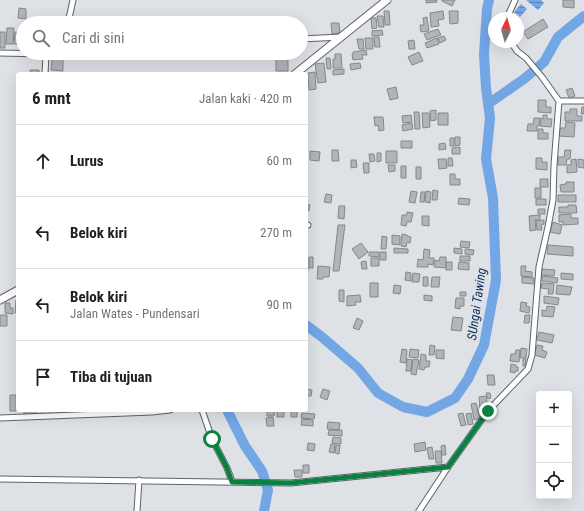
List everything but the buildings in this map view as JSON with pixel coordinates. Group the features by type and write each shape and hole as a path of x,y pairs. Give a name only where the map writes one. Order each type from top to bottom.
{"street":[{"path":"70,16 73,0"},
{"path":"297,72 387,0"},
{"path":"510,12 515,0"},
{"path":"308,39 341,37"},
{"path":"419,511 488,411 528,369 532,355 539,267 553,200 559,101 542,77 526,58 515,48"},
{"path":"0,53 16,53"},
{"path":"45,72 46,60"},
{"path":"559,101 584,101"},
{"path":"0,300 16,291"},
{"path":"0,418 152,412"},
{"path":"203,412 212,439 227,468 232,482"},
{"path":"0,479 291,483 448,467"},
{"path":"137,511 139,480"}],"water":[{"path":"526,0 541,0 544,3 538,10"},
{"path":"521,4 527,9 524,12 514,12"}],"waterway":[{"name":"SUngai Tawing","path":"308,326 358,368 378,393 403,407 427,412 455,398 468,379 484,345 496,280 493,198 486,159 490,118 484,54 489,0"},
{"path":"488,104 524,79 544,62 558,37 584,16"},
{"name":"SUngai Tawing","path":"228,412 245,446 262,471 268,490 264,511"}],"route":[{"path":"212,439 227,468 232,482 291,483 448,467 488,411"}]}
